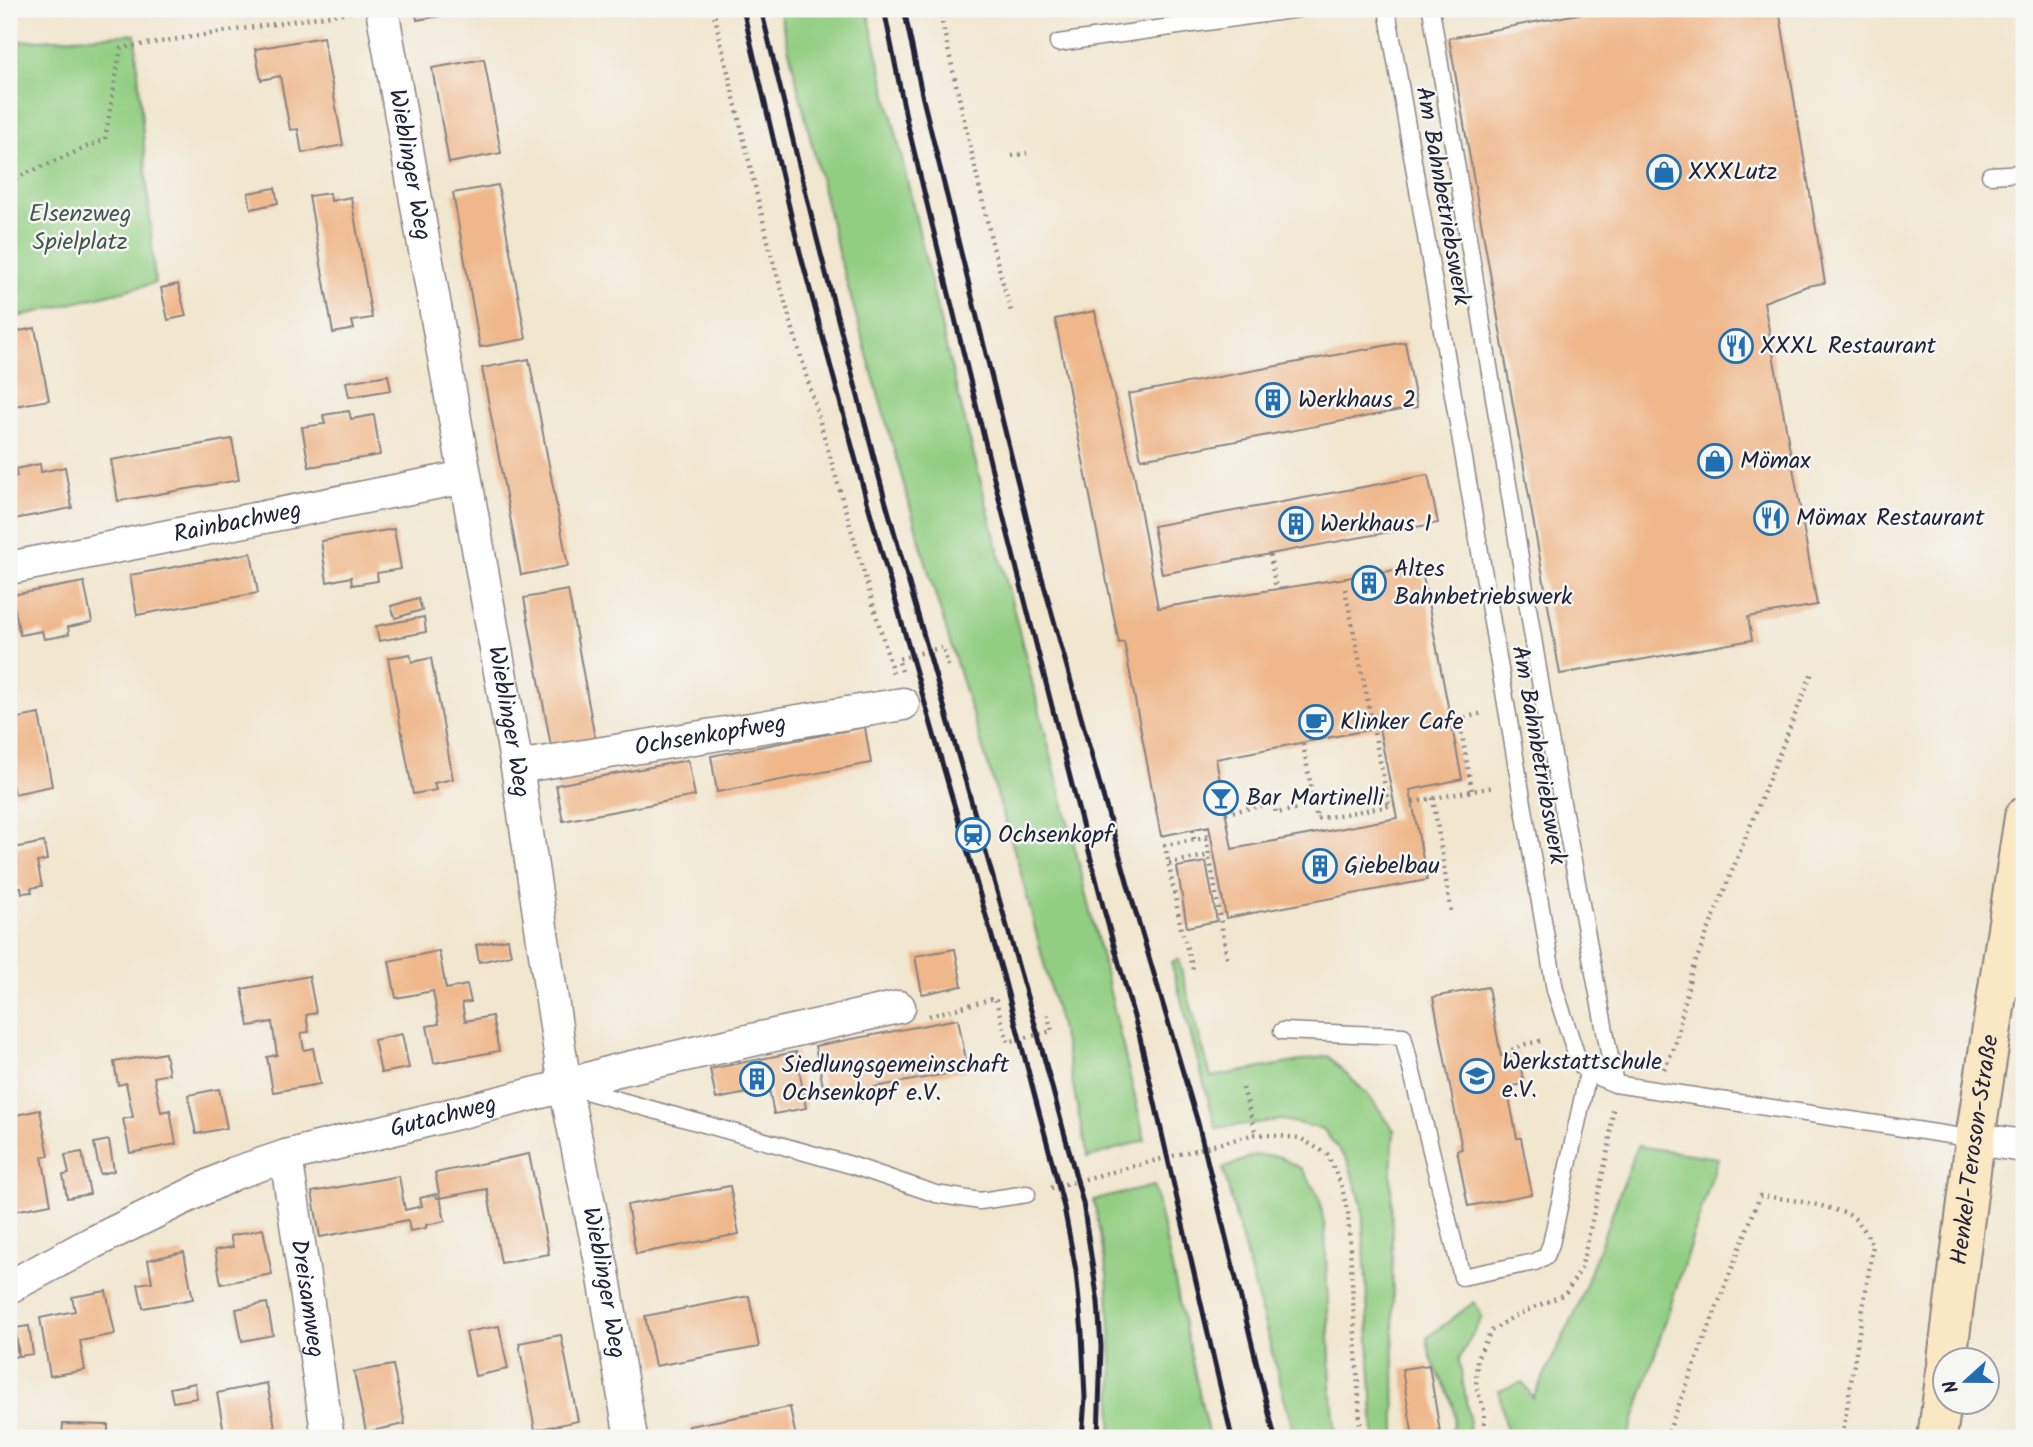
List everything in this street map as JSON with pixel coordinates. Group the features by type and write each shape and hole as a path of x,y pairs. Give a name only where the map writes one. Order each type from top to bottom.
{"street":[{"name":"Wieblinger Weg","path":"370,10 465,477 517,767 565,1086 603,1272 631,1438"},
{"name":"Rainbachweg","path":"9,568 465,477"},
{"name":"Ochsenkopfweg","path":"517,767 903,704"},
{"name":"Henkel-Teroson-Straße","path":"1949,1346 1975,1139 2024,817"},
{"name":"Gutachweg","path":"9,1287 92,1242 235,1173 286,1156 565,1086 614,1071 899,1007"},
{"path":"1975,1139 2024,1146"},
{"name":"Dreisamweg","path":"286,1156 328,1438"},
{"path":"1937,1438 1940,1416"}],"lane":[{"path":"1058,43 1298,9"},
{"name":"Am Bahnbetriebswerk","path":"1387,9 1555,990 1579,1063 1588,1073"},
{"path":"1431,9 1546,718 1615,1084"},
{"path":"1990,176 2024,173"},
{"path":"1282,1031 1403,1036 1462,1277 1535,1262 1546,1256 1552,1244 1588,1073 1615,1084 1975,1139"},
{"path":"565,1086 851,1165 936,1194 980,1201 1027,1194"}],"path":[{"path":"713,9 771,254 903,704 911,701 898,659 943,647 948,666"},
{"path":"939,9 993,247 1012,315"},
{"path":"9,181 105,139 121,48 370,10"},
{"path":"1012,156 1027,153"},
{"path":"1270,555 1276,589"},
{"path":"1303,744 1317,819 1392,806 1345,589"},
{"path":"1675,1046 1691,973 1813,670"},
{"path":"1451,720 1477,715"},
{"path":"1458,719 1472,791"},
{"path":"1413,802 1489,788"},
{"path":"1433,798 1451,912"},
{"path":"1226,813 1274,803 1276,813 1315,806"},
{"path":"1168,863 1211,856 1206,827"},
{"path":"1193,830 1194,840"},
{"path":"1193,969 1181,928 1165,845 1209,838 1228,962"},
{"path":"899,1007 913,1020 995,998 1008,1042 1052,1031 1046,1010"},
{"path":"1507,1054 1526,1044"},
{"path":"1243,1088 1256,1134"},
{"path":"1027,1194 1256,1134 1300,1138 1327,1154 1341,1184 1348,1213 1361,1438"},
{"path":"1666,1438 1760,1196 1786,1198 1851,1216 1864,1228 1873,1246 1842,1438"},
{"path":"1476,1386 1484,1410 1485,1438"}],"green space":[{"path":"779,9 867,9 947,351 1085,887 1145,1140 1087,1158 1067,1054 1019,866 932,584 838,252"},
{"name":"Elsenzweg Spielplatz","path":"135,34 155,283 9,319 9,42"},
{"path":"1178,959 1211,1077 1328,1056 1368,1095 1394,1130 1391,1172 1395,1434 1398,1438 1375,1438 1374,1435 1362,1204 1348,1162 1323,1129 1282,1120 1216,1128 1171,962"},
{"path":"1637,1146 1718,1158 1628,1438 1507,1438 1499,1391 1522,1382 1533,1398 1576,1311"},
{"path":"1254,1155 1278,1156 1302,1169 1319,1196 1325,1229 1331,1385 1336,1438 1295,1438 1223,1169"},
{"path":"1154,1186 1209,1438 1111,1438 1113,1380 1107,1274 1094,1200"},
{"path":"1474,1302 1482,1317 1459,1359 1470,1423 1467,1438 1447,1438 1453,1428 1454,1408 1436,1370 1427,1338"}],"building":[{"path":"415,9 472,9 473,10 417,20"},
{"path":"1605,9 1779,9 1825,283 1807,286 1764,302 1817,605 1748,617 1752,640 1560,674 1449,38"},
{"path":"323,37 343,145 302,153 298,129 290,130 280,76 261,80 255,49"},
{"path":"484,59 501,153 449,163 432,68"},
{"path":"498,185 526,339 480,347 453,193"},
{"path":"275,188 278,203 251,209 248,193"},
{"path":"330,193 331,201 351,197 372,318 352,321 354,329 333,333 309,196"},
{"path":"178,284 186,316 168,320 161,288"},
{"name":"Altes Bahnbetriebswerk","path":"1095,311 1100,341 1134,474 1158,608 1421,566 1462,779 1410,790 1427,880 1226,918 1209,826 1161,836 1124,642 1119,643 1055,319","holes":["1379,728 1397,818 1232,849 1216,759"]},
{"path":"35,328 49,400 9,407 9,333"},
{"name":"Werkhaus 2","path":"1405,342 1417,407 1141,459 1128,394"},
{"path":"529,359 568,566 521,575 482,368"},
{"path":"388,375 391,390 349,397 346,382"},
{"path":"349,411 351,419 374,415 380,455 309,467 302,427 325,424 323,415"},
{"path":"232,439 239,480 118,501 111,460"},
{"path":"40,464 41,472 65,467 72,508 9,520 9,478 17,476 15,469"},
{"name":"Werkhaus 1","path":"1428,475 1438,523 1162,574 1153,526"},
{"path":"394,529 401,569 377,573 378,581 352,585 351,577 327,582 321,541"},
{"path":"251,553 258,593 137,615 130,575"},
{"path":"84,582 92,622 68,627 69,634 57,637 44,639 42,631 20,635 12,595"},
{"path":"568,590 596,744 552,752 524,598"},
{"path":"418,598 422,610 395,618 391,606"},
{"path":"424,617 426,632 379,641 376,626"},
{"path":"410,654 412,662 431,658 453,779 434,783 436,790 413,794 388,658"},
{"path":"39,714 52,786 14,794 9,770 9,720"},
{"path":"865,727 871,763 717,792 711,756"},
{"path":"688,760 695,796 563,821 556,785"},
{"path":"44,842 47,860 37,862 42,886 31,888 32,892 22,893 21,887 9,889 9,849"},
{"path":"1206,862 1217,921 1187,927 1177,867"},
{"path":"508,939 511,955 479,962 476,945"},
{"path":"955,949 962,986 922,994 915,956"},
{"path":"439,951 446,989 467,985 471,1002 462,1003 465,1021 492,1016 499,1051 434,1063 427,1026 439,1024 433,991 396,998 389,961"},
{"path":"309,976 316,1013 306,1015 309,1032 301,1033 304,1050 313,1048 320,1084 273,1092 267,1057 277,1055 272,1022 249,1026 242,989"},
{"path":"1488,987 1501,1056 1518,1053 1524,1084 1507,1087 1532,1194 1468,1206 1457,1150 1462,1149 1433,997"},
{"path":"958,1019 968,1070 825,1096 815,1046"},
{"path":"402,1034 409,1068 381,1073 374,1040"},
{"name":"Siedlungsgemeinschaft Ochsenkopf e.V.","path":"796,1052 806,1108 774,1114 769,1089 716,1099 710,1069"},
{"path":"165,1053 169,1074 154,1077 161,1112 170,1110 176,1144 130,1153 123,1119 133,1117 126,1083 118,1085 114,1062"},
{"path":"219,1089 227,1128 196,1134 188,1095"},
{"path":"40,1110 49,1156 42,1157 51,1204 9,1212 9,1120 11,1116"},
{"path":"109,1140 114,1171 100,1174 94,1143"},
{"path":"82,1152 90,1194 67,1198 63,1175 69,1174 65,1155"},
{"path":"529,1154 549,1254 501,1263 487,1189 440,1198 435,1173"},
{"path":"399,1176 405,1210 422,1206 420,1198 436,1194 437,1198 440,1198 445,1221 410,1231 408,1220 320,1237 312,1192"},
{"path":"730,1186 739,1234 636,1254 627,1205"},
{"path":"263,1229 272,1274 221,1284 215,1250 233,1247 230,1236"},
{"path":"184,1252 193,1299 143,1308 138,1284 152,1282 148,1260"},
{"path":"106,1291 115,1334 80,1341 85,1370 50,1376 40,1318 75,1311 72,1297"},
{"path":"749,1296 759,1347 655,1366 645,1316"},
{"path":"267,1303 273,1335 242,1341 236,1309"},
{"path":"29,1326 33,1354 19,1356 15,1328"},
{"path":"499,1326 508,1369 475,1376 466,1332"},
{"path":"9,1329 14,1329 18,1356 9,1358"},
{"path":"561,1335 578,1421 535,1430 519,1343"},
{"path":"393,1365 405,1424 366,1432 354,1372"},
{"path":"1429,1365 1441,1438 1413,1438 1402,1369"},
{"path":"195,1383 197,1398 173,1402 170,1388"},
{"path":"267,1383 277,1438 225,1438 217,1393"},
{"path":"790,1407 796,1438 691,1438 689,1426"},
{"path":"63,1424 108,1425 108,1438 62,1438"}],"railway":[{"path":"743,9 798,245 866,498 1003,975 1064,1207 1076,1271 1082,1333 1085,1398 1082,1438"},
{"path":"761,9 884,496 1038,1035 1083,1203 1098,1302 1101,1347 1098,1438"},
{"path":"884,9 907,122 1002,511 1104,910 1140,1038 1232,1438"},
{"path":"904,9 923,99 1037,560 1198,1123 1275,1438"}],"place":[{"name":"XXXLutz","path":"1664,172"},
{"name":"XXXL Restaurant","path":"1736,346"},
{"name":"Werkhaus 2","path":"1273,400"},
{"name":"Mömax","path":"1715,461"},
{"name":"Mömax Restaurant","path":"1771,518"},
{"name":"Werkhaus 1","path":"1296,524"},
{"name":"Altes Bahnbetriebswerk","path":"1369,583"},
{"name":"Klinker Cafe","path":"1316,722"},
{"name":"Bar Martinelli","path":"1221,798"},
{"name":"Ochsenkopf","path":"973,835"},
{"name":"Giebelbau","path":"1320,866"},
{"name":"Werkstattschule e.V.","path":"1477,1076"},
{"name":"Siedlungsgemeinschaft Ochsenkopf e.V.","path":"757,1079"}]}
